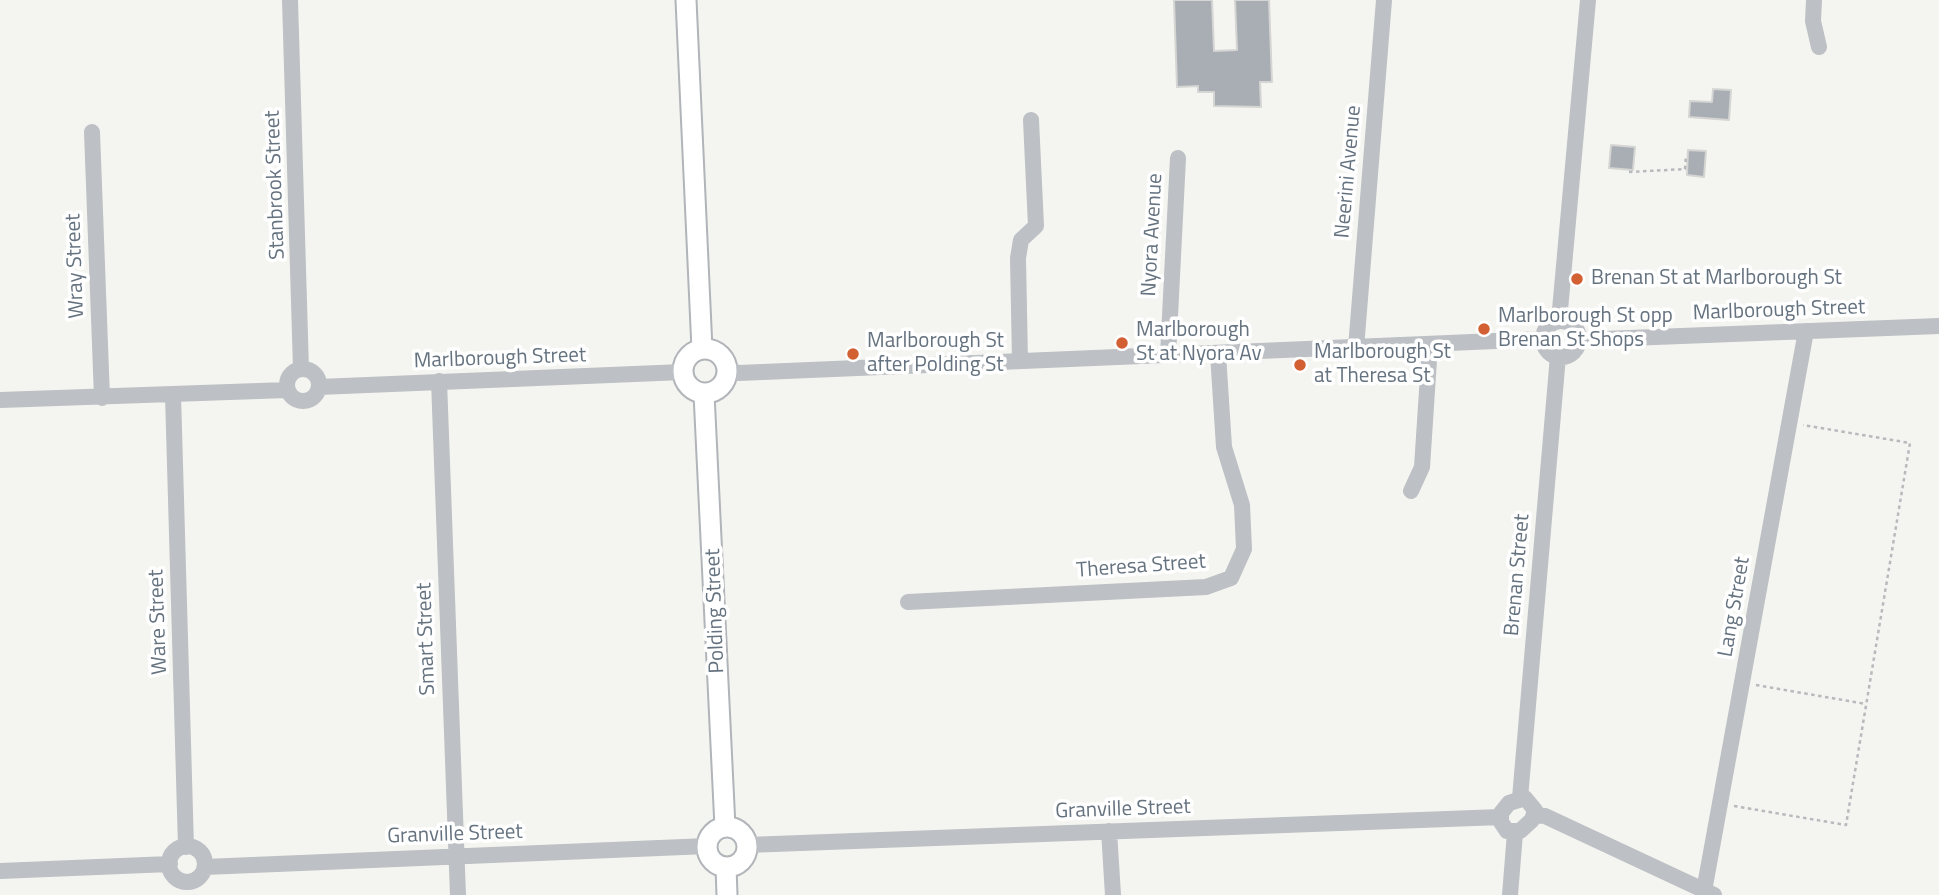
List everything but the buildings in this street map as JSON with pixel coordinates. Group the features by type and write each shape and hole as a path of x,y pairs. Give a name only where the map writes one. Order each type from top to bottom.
{"main road":[{"path":"686,0 702,349"},
{"path":"702,349 720,354 728,370 721,387 704,394 690,387 683,372 688,357 702,349"},
{"name":"Polding Street","path":"704,394 725,827"},
{"path":"725,827 739,832 747,845 741,861 726,867 712,860 707,846 713,833 725,827"},
{"path":"726,867 727,895"}],"street":[{"name":"Stanbrook Street","path":"290,0 303,357 301,369"},
{"name":"Neerini Avenue","path":"1356,348 1384,0"},
{"path":"1559,321 1587,0"},
{"path":"1814,0 1813,21 1819,47"},
{"path":"1020,361 1018,258 1021,240 1036,226 1031,120"},
{"name":"Wray Street","path":"92,132 102,398"},
{"name":"Nyora Avenue","path":"1167,355 1178,158"},
{"path":"1559,321 1574,327 1578,340 1573,352 1558,356 1548,351 1543,339 1548,326 1559,321"},
{"name":"Marlborough Street","path":"1578,340 1939,326"},
{"name":"Lang Street","path":"1709,893 1721,803 1806,331"},
{"path":"728,370 739,373 1543,339"},
{"path":"1411,491 1422,467 1430,345"},
{"name":"Theresa Street","path":"908,602 1206,587 1231,578 1244,549 1242,505 1224,447 1218,354"},
{"name":"Brenan Street","path":"1520,798 1558,356"},
{"path":"301,369 314,373 319,387 314,397 304,402 293,399 287,390 289,376 301,369"},
{"name":"Marlborough Street","path":"319,387 683,372"},
{"name":"Smart Street","path":"439,381 458,895"},
{"path":"0,401 287,390"},
{"name":"Ware Street","path":"173,395 186,847"},
{"path":"1520,798 1529,801 1534,815 1524,828 1515,833 1504,829 1500,817 1508,803 1520,798"},
{"path":"1534,815 1545,816 1709,893"},
{"name":"Granville Street","path":"747,845 1500,817"},
{"path":"1109,831 1113,895"},
{"path":"1510,895 1515,833"},
{"name":"Granville Street","path":"205,867 707,846"},
{"path":"186,847 199,851 205,867 189,889 177,879 170,864 174,853 186,847"},
{"path":"0,871 170,864"}],"path":[{"path":"1629,172 1685,169 1686,156"},
{"path":"1721,803 1846,825 1910,443 1789,422"},
{"path":"1742,683 1866,704"}],"place":[{"name":"Brenan St at Marlborough St","path":"1577,279"},
{"name":"Marlborough St opp Brenan St Shops","path":"1484,329"},
{"name":"Marlborough St at Nyora Av","path":"1122,343"},
{"name":"Marlborough St after Polding St","path":"853,354"},
{"name":"Marlborough St at Theresa St","path":"1300,365"}]}
